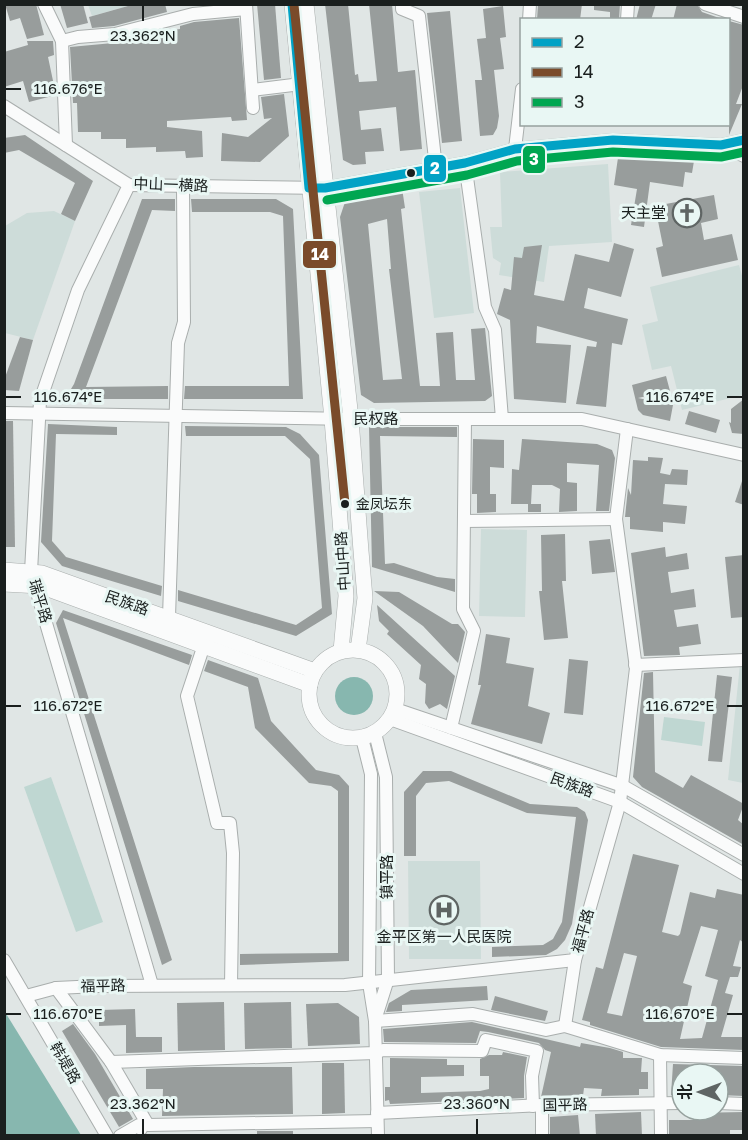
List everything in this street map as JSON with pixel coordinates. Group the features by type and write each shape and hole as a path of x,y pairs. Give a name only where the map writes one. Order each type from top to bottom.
{"main road":[{"name":"中山中路","path":"292,4 301,84 351,419 365,598 358,650"},
{"name":"中山中路","path":"306,4 346,596 341,651"},
{"name":"民族路","path":"4,570 34,579 204,645 313,678"},
{"name":"民族路","path":"4,584 34,579 42,573 169,617 313,678"},
{"path":"358,650 382,660 391,671 398,696 392,714 368,735 347,738 334,734 322,725 314,714 309,700 313,678 331,656 341,651 358,650"}],"street":[{"path":"44,4 62,41 66,145"},
{"path":"402,4 402,9 419,16 436,168"},
{"path":"705,4 744,17"},
{"path":"62,41 115,34 193,14 246,7 253,108"},
{"path":"252,90 301,84"},
{"name":"中山一横路","path":"4,106 129,185 317,188 465,163 515,149 613,140 721,145"},
{"path":"515,149 520,106"},
{"path":"721,145 744,140"},
{"path":"721,145 744,156"},
{"path":"465,163 484,307 495,330 502,419"},
{"name":"瑞平路","path":"129,185 78,290 40,401 34,579 152,985"},
{"path":"169,617 178,343 184,322 183,186"},
{"name":"民权路","path":"4,413 333,419 582,419 744,455"},
{"path":"451,728 474,631 463,609 465,419"},
{"name":"福平路","path":"26,996 56,988 369,983 388,979 575,960 620,802 635,665 616,519 627,429"},
{"path":"464,521 616,519"},
{"path":"204,645 187,696 217,823 230,823 233,853 231,985"},
{"path":"635,665 744,660"},
{"name":"民族路","path":"392,714 451,728 623,786 744,855"},
{"name":"民族路","path":"392,714 620,802 744,874"},
{"name":"镇平路","path":"368,735 386,777 388,979 375,1021"},
{"name":"镇平路","path":"368,735 371,774 369,983 375,1021 378,1136"},
{"name":"韩堤路","path":"4,960 107,1136"},
{"path":"565,1026 575,960"},
{"path":"56,988 111,1062 145,1130"},
{"path":"375,1021 473,1014 546,1030 565,1026 660,1055 744,1058"},
{"path":"111,1062 375,1053 383,1050 482,1051 486,1040 537,1051 532,1076 542,1136"},
{"path":"660,1055 661,1136"},
{"name":"国平路","path":"120,1136 138,1125 145,1130 537,1105 670,1103"}],"shaded area":[{"path":"88,4 131,5 92,16"},
{"path":"608,164 612,242 549,246 544,282 499,275 501,263 493,258 490,227 502,227 500,172"},
{"path":"460,188 474,313 434,318 419,192"},
{"path":"54,211 75,221 33,340 5,333 5,226 27,213"},
{"path":"739,265 744,283 743,395 682,410 671,366 652,370 642,325 658,321 650,287"},
{"path":"481,529 527,530 525,617 479,616"},
{"path":"740,664 743,664 743,783 728,780"},
{"path":"354,677 368,682 373,696 368,710 354,715 340,710 335,696 340,682"},
{"path":"664,717 705,722 702,746 661,740"},
{"path":"51,777 103,922 76,932 24,787"},
{"name":"金平区第一人民医院","path":"408,861 480,861 481,959 409,959"},
{"path":"5,1012 81,1135 5,1135"}],"building":[{"path":"5,4 36,4 44,35 27,39 20,18 10,21"},
{"path":"60,4 83,4 88,23 67,28"},
{"path":"135,4 165,4 167,12 114,26 92,28 89,17"},
{"path":"257,4 275,4 281,78 264,80"},
{"path":"325,4 348,4 355,75 358,74 359,82 377,81 369,4 392,4 398,72 415,70 422,149 400,151 396,107 359,111 361,130 381,128 384,151 365,152 366,164 353,165 343,160"},
{"path":"538,4 582,4 580,18 537,18"},
{"path":"594,4 620,4 619,18 610,18 610,12 594,10"},
{"path":"640,4 656,4 652,18 636,18"},
{"path":"677,4 697,4 702,12 719,18 674,18"},
{"path":"503,6 506,37 500,38 504,69 494,70 499,116 497,128 493,135 480,136 475,80 482,80 477,39 486,38 483,9"},
{"path":"450,11 462,141 442,143 427,13"},
{"path":"239,18 247,120 232,121 231,117 167,121 167,127 202,131 203,157 186,158 185,151 156,152 156,147 126,148 126,139 101,139 101,132 78,132 77,103 73,103 70,47 124,42 132,38 153,38 153,33 180,29 180,26 194,22"},
{"path":"730,21 744,25 744,83 736,104 742,104 729,135"},
{"path":"27,41 53,41 54,55 48,57 56,95 29,102 23,81 4,87 4,52 28,45"},
{"path":"284,94 289,136 260,162 221,161 222,133 248,137 272,118 264,119 261,97"},
{"path":"25,135 93,181 75,221 61,214 75,183 19,150 4,153 4,138"},
{"path":"619,151 694,161 692,173 685,172 683,187 650,182 644,227 631,225 637,189 614,185"},
{"path":"402,188 405,208 401,209 420,386 440,386 436,333 453,332 456,380 475,380 471,329 485,328 492,396 485,401 374,403 361,395 340,217 346,199","holes":["387,219 391,269 389,269 402,379 383,380 368,224"]},
{"path":"714,195 718,219 701,223 704,240 732,234 738,260 662,277 656,248 663,246 655,206"},
{"path":"142,199 175,199 175,211 152,210 86,387 168,386 168,399 65,399 74,384"},
{"path":"191,199 276,199 293,209 303,399 184,399 185,386 289,386 283,216 270,212 192,212"},
{"path":"614,243 634,249 621,297 588,288 584,308 628,319 622,345 612,343 606,407 576,404 587,346 596,347 597,342 537,326 536,343 571,345 566,403 514,399 510,320 497,314 504,288 511,290 514,257 522,258 524,247 542,245 534,295 564,301 575,254 609,262"},
{"path":"20,337 33,340 19,391 4,390 4,380"},
{"path":"666,376 670,391 638,398 673,405 670,421 643,415 638,410 632,385"},
{"path":"744,399 744,434 732,433 729,422 731,423 731,409"},
{"path":"689,411 720,420 716,433 685,424"},
{"path":"4,421 13,421 15,547 4,547"},
{"path":"48,424 117,427 117,435 56,434 52,541 66,557 162,586 161,596 62,566 41,542"},
{"path":"185,426 286,427 300,434 319,455 332,614 296,636 178,601 178,590 296,625 322,608 310,459 285,436 186,436"},
{"path":"369,427 457,427 457,437 380,436 385,564 394,563 437,577 455,579 455,592 372,567"},
{"path":"473,439 504,440 504,468 490,467 490,494 496,494 496,512 477,513 477,494 472,494"},
{"path":"522,439 597,444 612,450 615,458 609,511 596,511 599,465 567,463 567,482 577,483 577,511 559,512 560,489 552,485 532,485 531,504 541,504 541,512 528,512 528,504 511,504 512,469 519,470"},
{"path":"648,457 663,458 660,473 670,475 672,469 688,470 687,485 665,484 663,504 687,506 685,524 663,522 663,532 630,529 630,517 625,517 628,488 631,495 633,460 648,461"},
{"path":"742,481 744,481 744,505 735,502"},
{"path":"565,534 566,581 562,581 568,638 544,640 539,591 542,591 541,535"},
{"path":"610,539 615,572 592,574 589,541"},
{"path":"665,547 666,557 687,553 689,569 668,572 671,593 694,589 696,607 674,610 677,627 698,624 701,644 679,647 680,655 644,656 631,553"},
{"path":"744,555 744,617 731,618 725,557"},
{"path":"374,591 399,592 452,624 458,624 465,632 458,663 423,626"},
{"path":"377,605 455,676 447,709 440,704 429,709 425,703 426,684 419,679 421,665 387,634 389,631 379,621"},
{"path":"63,610 192,655 189,665 63,618 172,960 162,965 56,623"},
{"path":"486,634 510,638 506,663 534,668 528,706 550,713 542,744 471,724 481,685 478,685"},
{"path":"569,659 588,661 583,715 564,713"},
{"path":"208,660 258,678 271,721 316,770 339,775 349,786 349,961 240,965 240,954 338,953 338,791 331,786 309,783 255,728 248,687 204,671"},
{"path":"653,672 655,772 683,788 691,775 744,804 738,820 744,825 744,845 642,787 633,777 644,673"},
{"path":"717,675 732,677 722,762 708,761"},
{"path":"423,771 451,771 530,804 577,807 585,812 588,820 572,924 565,940 557,949 546,955 492,957 492,947 543,945 553,939 562,922 576,817 527,813 449,781 426,783 416,796 416,856 404,856 404,792"},
{"path":"633,854 679,865 662,932 678,936 680,934 690,892 715,898 717,889 744,895 744,943 740,940 733,966 741,967 738,977 730,977 725,993 733,995 721,1037 744,1037 744,1050 661,1047 590,1025 590,1022 582,1020 596,967 603,969","holes":["701,926 718,930 705,976 718,980 702,1038 680,1039 692,986 683,983","624,953 637,956 622,1016 607,1013"]},
{"path":"487,986 488,1000 402,1005 402,1011 386,1012 389,1003 411,990"},
{"path":"495,996 548,1011 545,1021 491,1010"},
{"path":"224,1002 225,1050 178,1051 177,1003"},
{"path":"291,1002 292,1048 245,1049 244,1003"},
{"path":"338,1003 359,1017 360,1044 308,1046 306,1004"},
{"path":"135,1009 136,1037 162,1037 162,1052 126,1053 126,1025 99,1026 99,1010"},
{"path":"472,1022 580,1047 581,1043 610,1048 623,1052 623,1058 642,1058 641,1072 648,1072 648,1089 639,1089 639,1095 601,1096 602,1089 584,1088 583,1096 541,1097 551,1052 545,1050 539,1043 488,1032 480,1031 476,1043 384,1042 383,1029"},
{"path":"73,1024 95,1054 133,1119 119,1127 62,1031"},
{"path":"503,1052 527,1057 524,1098 390,1104 389,1100 385,1101 385,1087 390,1087 390,1058 447,1059 447,1065 464,1065 464,1076 421,1077 421,1093 480,1091 489,1089 489,1076 480,1076 480,1059 489,1055 502,1055"},
{"path":"322,1063 344,1063 345,1113 322,1114"},
{"path":"730,1066 744,1066 744,1096 730,1095"},
{"path":"292,1067 293,1114 162,1116 163,1089 146,1089 146,1069"},
{"path":"641,1112 642,1136 596,1136 595,1114"},
{"path":"730,1112 744,1112 744,1130 730,1130 730,1136 669,1136 669,1120 670,1122 730,1122"},
{"path":"578,1115 580,1136 550,1136 550,1117"},
{"path":"257,1131 293,1131 293,1136 257,1136"}],"transit line":[{"name":"2","path":"292,4 309,188 325,188 465,163 515,149 613,140 721,145 744,140"},
{"name":"14","path":"294,5 345,504"},
{"name":"3","path":"327,200 467,175 517,161 613,152 721,157 744,152"}],"place":[{"name":"天主堂","path":"687,213"},
{"name":"金凤坛东","path":"345,504"},
{"name":"金平区第一人民医院","path":"444,910"}]}
